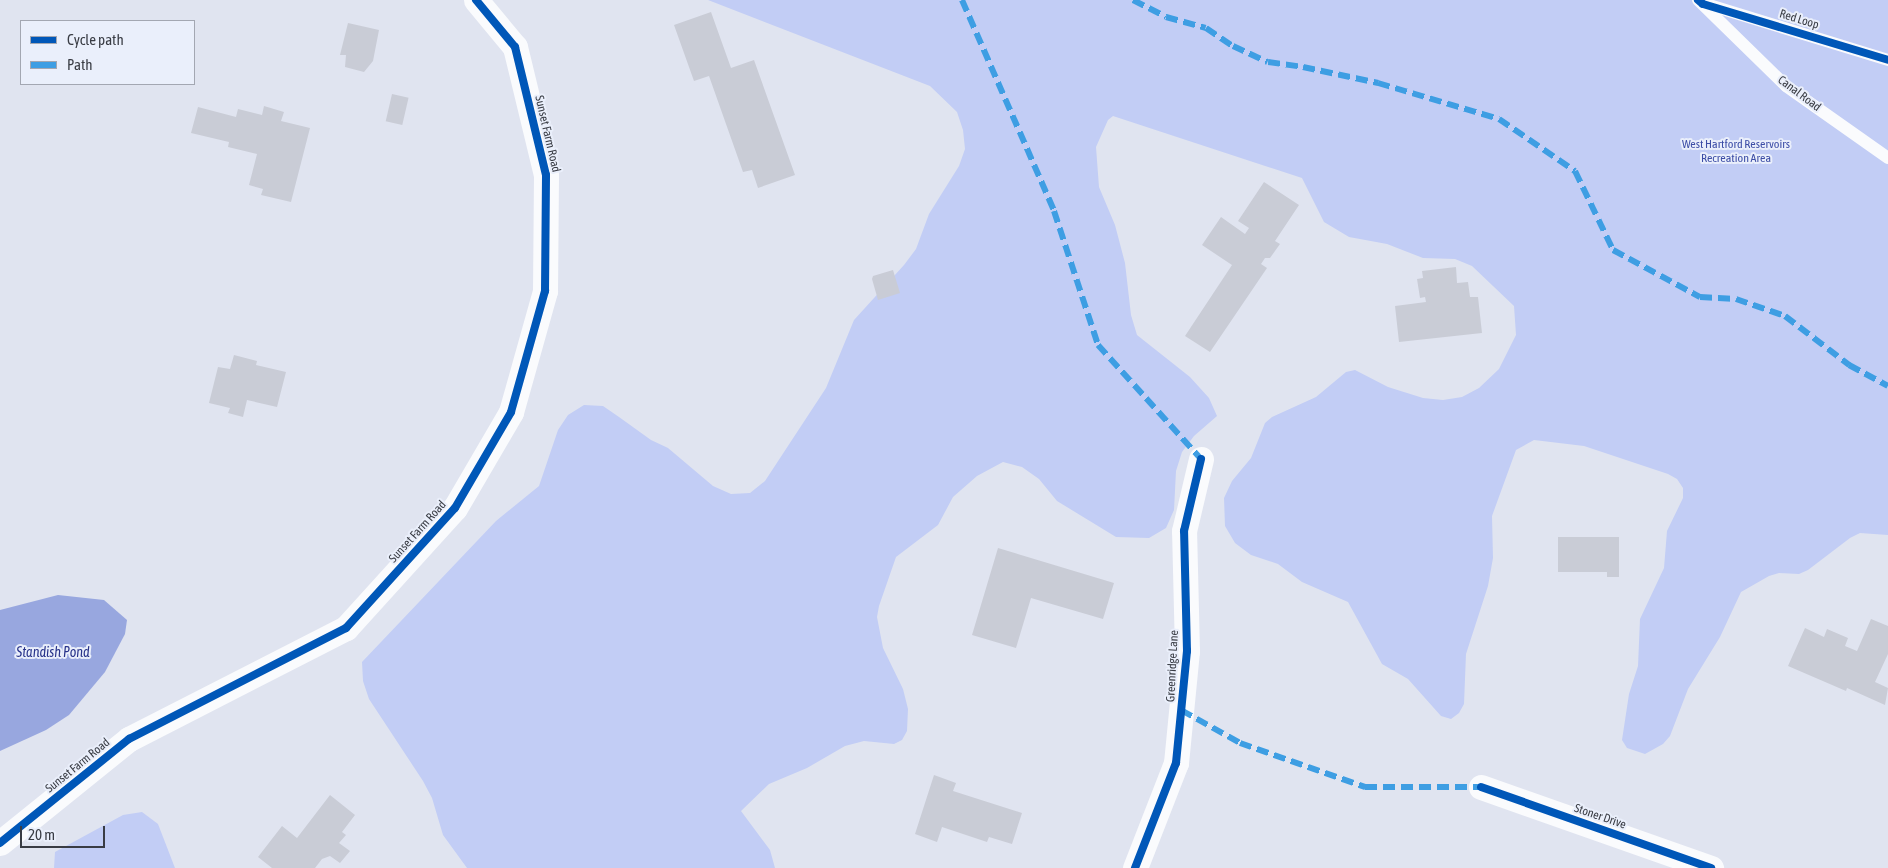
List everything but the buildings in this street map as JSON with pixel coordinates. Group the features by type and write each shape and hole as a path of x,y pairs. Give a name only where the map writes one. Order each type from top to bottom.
{"street":[{"name":"Sunset Farm Road","path":"0,843 129,739 346,628 456,508 511,412 545,291 546,175 515,47 476,0"},
{"name":"Greenridge Lane","path":"1135,868 1176,763 1187,651 1184,531 1201,459"},
{"name":"Stoner Drive","path":"1481,787 1711,868"}],"lane":[{"name":"Red Loop","path":"1701,2 1888,60"},
{"name":"Canal Road","path":"1701,2 1786,86 1888,158"}],"green space":[{"name":"West Hartford Reservoirs Recreation Area","path":"708,0 1888,0 1888,535 1860,533 1850,538 1808,570 1799,574 1779,573 1769,576 1741,592 1720,637 1688,689 1670,736 1663,744 1645,754 1627,748 1622,740 1629,694 1638,666 1640,619 1664,568 1667,531 1683,498 1683,488 1677,479 1668,474 1584,446 1534,440 1516,450 1492,516 1493,558 1488,586 1466,654 1464,704 1459,713 1451,719 1441,716 1408,679 1382,664 1348,602 1302,582 1278,564 1251,555 1235,543 1225,526 1224,498 1232,481 1251,458 1265,423 1272,417 1316,397 1346,372 1355,370 1388,387 1423,398 1443,400 1462,397 1479,388 1499,369 1516,335 1514,306 1472,266 1455,259 1423,258 1387,244 1349,237 1324,222 1302,178 1113,116 1108,120 1096,147 1099,187 1115,225 1125,263 1131,315 1137,335 1190,377 1209,398 1217,416 1194,436 1182,452 1176,471 1174,510 1166,528 1149,538 1116,537 1057,501 1039,479 1022,467 1003,462 977,476 953,497 938,525 896,557 879,606 877,617 883,648 903,689 908,709 907,731 902,740 894,744 864,741 845,746 807,768 769,784 741,811 770,850 775,868 467,868 443,835 432,798 423,781 369,699 363,681 362,662 496,521 539,486 558,430 568,415 584,405 603,406 651,440 668,448 713,486 731,494 750,493 765,481 826,388 854,320 916,249 929,214 959,166 965,149 963,130 957,112 930,86"},
{"path":"142,812 158,824 175,868 54,868 55,852 123,815"}],"water":[{"name":"Standish Pond","path":"58,595 104,600 127,620 125,634 105,672 69,715 46,730 0,751 0,610"}],"marked path":[{"path":"962,0 1054,211 1098,345 1201,459"},
{"path":"1133,0 1166,17 1206,28 1233,46 1268,62 1303,67 1378,83 1499,119 1575,171 1613,250 1700,297 1736,299 1785,316 1849,365 1888,386"},
{"path":"1181,710 1240,743 1365,787 1481,787"}],"cycle path":[{"path":"0,843 129,739 346,628 455,508 511,412 545,291 546,175 515,47 476,0"},
{"path":"1698,0 1703,4 1888,60"},
{"path":"1135,868 1176,763 1187,651 1184,531 1201,459"},
{"path":"1481,787 1711,868"}]}
